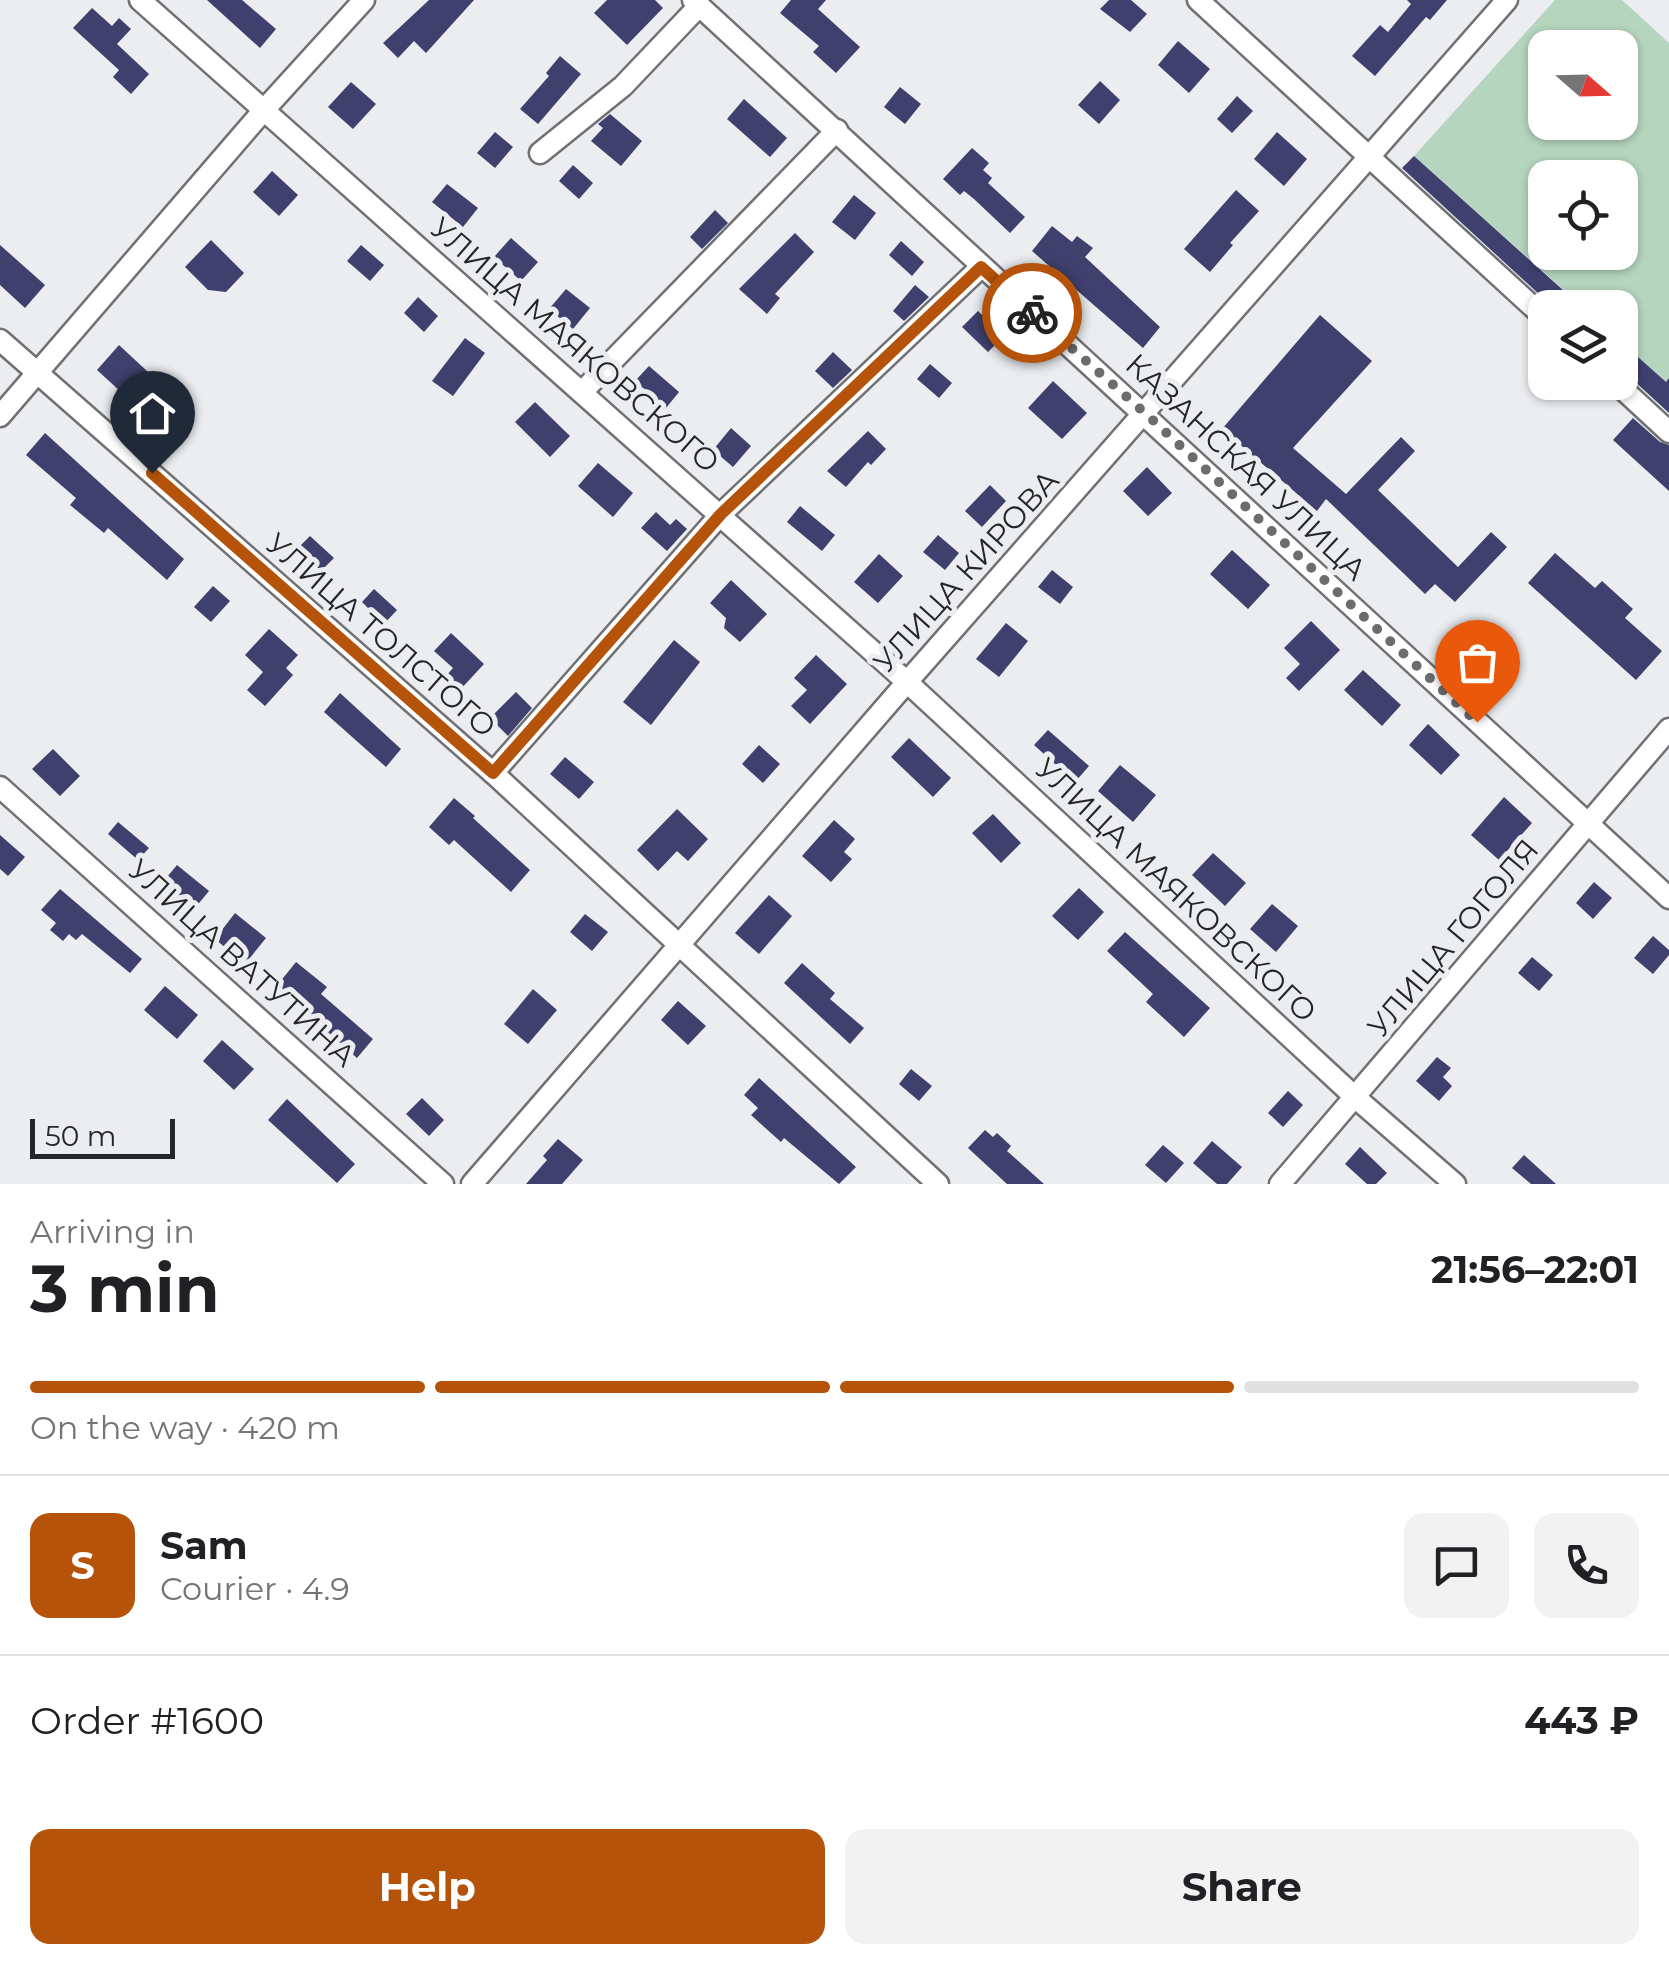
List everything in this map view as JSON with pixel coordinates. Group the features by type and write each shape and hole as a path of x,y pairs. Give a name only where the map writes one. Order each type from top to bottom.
{"street":[{"name":"УЛИЦА МАЯКОВСКОГО","path":"140,0 721,514 1454,1184"},
{"path":"0,416 262,111 364,0"},
{"path":"1198,0 1528,302"},
{"name":"УЛИЦА КИРОВА","path":"472,1184 907,682 1508,0"},
{"path":"540,153 622,86 696,3"},
{"name":"КАЗАНСКАЯ УЛИЦА","path":"696,3 1669,898"},
{"path":"582,392 837,130"},
{"path":"493,773 721,514 981,267"},
{"name":"УЛИЦА ТОЛСТОГО","path":"0,340 493,773 938,1184"},
{"path":"1635,400 1669,432"},
{"name":"УЛИЦА ГОГОЛЯ","path":"1280,1184 1669,730"},
{"name":"УЛИЦА ВАТУТИНА","path":"0,787 443,1184"}],"green space":[{"path":"1555,0 1622,0 1669,43 1669,385 1638,357 1638,290 1564,290 1542,270 1638,270 1638,160 1528,160 1528,258 1414,156"}],"building":[{"path":"207,0 242,0 276,29 260,48"},
{"path":"429,0 474,0 426,53 414,41 398,58 383,43"},
{"path":"607,0 655,0 663,8 627,45 594,13"},
{"path":"791,0 826,0 818,9 860,47 836,73 813,52 819,46 780,13"},
{"path":"1109,0 1131,0 1147,14 1130,32 1100,9"},
{"path":"1407,0 1447,0 1430,20 1426,17 1375,76 1352,56 1380,25 1388,32 1411,4"},
{"path":"92,8 112,26 119,18 131,29 117,44 149,74 131,94 113,77 119,70 73,28"},
{"path":"1178,41 1210,69 1189,93 1158,65"},
{"path":"560,56 581,74 538,124 520,109 549,76 546,73"},
{"path":"1100,81 1120,100 1099,124 1078,105"},
{"path":"351,82 376,104 353,129 328,107"},
{"path":"900,87 921,104 905,124 884,107"},
{"path":"1237,96 1253,111 1232,133 1217,119"},
{"path":"744,99 787,138 770,157 727,119"},
{"path":"610,114 642,141 621,166 591,141 603,128 598,124"},
{"path":"495,132 513,147 495,168 477,153"},
{"path":"1277,132 1307,159 1284,186 1254,159"},
{"path":"972,148 989,163 983,170 992,178 988,183 1025,217 1010,233 974,199 964,191 960,195 943,179"},
{"path":"1414,156 1528,259 1528,270 1541,270 1563,290 1534,290 1402,168"},
{"path":"573,165 593,183 579,199 559,181"},
{"path":"272,171 298,195 279,216 253,192"},
{"path":"447,184 478,208 463,227 432,202"},
{"path":"1236,190 1259,211 1210,272 1184,249"},
{"path":"854,195 876,213 855,240 832,222"},
{"path":"715,210 728,223 702,249 690,237"},
{"path":"1052,226 1072,242 1077,236 1093,248 1085,257 1160,327 1143,348 1032,251"},
{"path":"795,233 814,252 775,294 780,298 767,314 739,289"},
{"path":"511,238 538,262 521,281 494,257"},
{"path":"211,240 244,273 226,292 208,290 185,267"},
{"path":"901,241 924,262 912,276 889,255"},
{"path":"0,245 45,285 25,308 0,285"},
{"path":"361,245 384,265 370,281 347,261"},
{"path":"915,285 929,297 904,321 893,311"},
{"path":"566,289 590,308 573,329 549,309"},
{"path":"418,297 438,316 424,332 404,313"},
{"path":"978,311 1004,336 988,352 962,327"},
{"path":"1320,315 1372,361 1293,448 1346,494 1401,437 1415,451 1378,490 1458,567 1491,532 1507,547 1455,602 1435,584 1425,594 1326,499 1317,511 1222,429"},
{"path":"465,338 485,353 453,396 432,381"},
{"path":"119,345 190,411 168,435 97,370"},
{"path":"833,352 852,370 833,388 815,371"},
{"path":"1638,357 1666,382 1669,378 1669,413 1638,385"},
{"path":"930,364 952,383 939,398 917,379"},
{"path":"649,366 679,392 666,408 635,381"},
{"path":"1053,381 1087,413 1062,439 1028,408"},
{"path":"535,402 570,436 550,457 515,422"},
{"path":"1633,418 1669,445 1669,491 1613,440"},
{"path":"731,428 751,446 733,467 713,450"},
{"path":"868,431 886,449 846,487 827,471"},
{"path":"45,433 184,559 167,580 108,528 104,533 70,505 76,498 26,455"},
{"path":"598,463 633,493 613,517 578,486"},
{"path":"1147,467 1172,493 1148,516 1123,491"},
{"path":"990,485 1006,501 982,527 965,511"},
{"path":"800,506 835,535 822,551 787,522"},
{"path":"656,512 670,525 676,519 687,529 667,551 641,528"},
{"path":"938,535 959,553 945,570 923,552"},
{"path":"310,536 334,558 321,571 297,549"},
{"path":"1232,550 1270,585 1248,609 1210,574"},
{"path":"1555,553 1595,588 1602,581 1633,609 1625,618 1662,651 1636,680 1528,583"},
{"path":"879,554 903,576 878,603 854,582"},
{"path":"1052,570 1073,587 1060,604 1038,587"},
{"path":"731,580 767,614 740,642 724,628 726,618 710,603"},
{"path":"213,586 230,601 211,622 194,607"},
{"path":"374,589 397,610 384,624 362,602"},
{"path":"1311,621 1340,650 1299,691 1286,678 1300,664 1284,648"},
{"path":"1006,623 1028,641 999,677 976,659"},
{"path":"269,629 298,655 286,668 293,675 265,706 247,690 263,672 245,655"},
{"path":"451,633 484,664 459,691 444,678 453,668 434,651"},
{"path":"674,640 700,662 651,725 623,702"},
{"path":"816,655 847,684 810,724 791,706 807,690 794,678"},
{"path":"1363,670 1401,705 1382,726 1344,690"},
{"path":"516,692 532,708 508,736 490,718"},
{"path":"340,693 401,749 386,767 324,712"},
{"path":"1428,724 1460,755 1441,775 1409,745"},
{"path":"1048,730 1089,766 1075,782 1034,745"},
{"path":"909,738 951,778 933,797 891,757"},
{"path":"759,745 780,764 763,783 742,764"},
{"path":"53,749 80,776 60,796 32,769"},
{"path":"565,757 594,782 579,799 550,774"},
{"path":"1120,765 1156,795 1133,822 1098,791"},
{"path":"1504,797 1532,823 1499,860 1471,835"},
{"path":"454,798 530,870 511,892 454,840 449,845 429,827"},
{"path":"677,809 708,839 688,861 677,851 658,871 637,850"},
{"path":"993,814 1021,843 1001,863 972,833"},
{"path":"834,820 855,839 844,852 852,859 831,882 802,856"},
{"path":"118,822 149,848 138,860 108,834"},
{"path":"0,835 25,857 8,876 0,869"},
{"path":"1213,853 1246,883 1225,906 1192,875"},
{"path":"177,865 209,891 190,914 158,888"},
{"path":"1594,882 1612,898 1593,919 1576,903"},
{"path":"1079,888 1104,912 1078,940 1052,916"},
{"path":"60,889 142,959 130,973 82,934 76,940 69,934 63,941 50,930 56,923 41,910"},
{"path":"769,895 792,916 759,954 735,933"},
{"path":"1272,904 1298,926 1276,952 1250,929"},
{"path":"235,913 266,938 245,964 215,939"},
{"path":"585,914 608,932 592,951 570,932"},
{"path":"1125,932 1210,1008 1184,1037 1146,1002 1153,994 1107,951"},
{"path":"1653,936 1669,950 1669,955 1653,974 1634,958"},
{"path":"1532,957 1553,975 1539,991 1518,973"},
{"path":"296,962 327,987 321,994 373,1039 357,1058 275,988"},
{"path":"802,963 835,993 830,999 864,1028 850,1044 784,983"},
{"path":"165,986 198,1015 177,1039 144,1010"},
{"path":"533,989 557,1010 528,1044 504,1024"},
{"path":"678,1001 706,1026 688,1045 661,1020"},
{"path":"222,1040 254,1069 234,1090 203,1061"},
{"path":"1437,1057 1451,1068 1443,1077 1452,1086 1439,1101 1416,1081"},
{"path":"911,1069 932,1086 919,1101 899,1084"},
{"path":"759,1078 856,1167 839,1184 751,1115 758,1108 744,1095"},
{"path":"1288,1091 1303,1105 1283,1127 1268,1113"},
{"path":"422,1098 444,1120 429,1136 406,1114"},
{"path":"287,1099 355,1164 337,1183 268,1120"},
{"path":"985,1130 993,1137 997,1133 1011,1146 1007,1151 1044,1184 1007,1184 968,1148"},
{"path":"558,1139 583,1160 562,1184 526,1184 547,1160 543,1156"},
{"path":"1212,1141 1242,1167 1227,1184 1217,1184 1193,1163"},
{"path":"1163,1145 1184,1163 1166,1183 1145,1165"},
{"path":"1360,1147 1387,1173 1376,1184 1367,1184 1345,1164"},
{"path":"1524,1155 1556,1184 1531,1184 1512,1168"}],"way so far":[{"path":"1032,313 1477,722"}],"route":[{"path":"152,473 493,773 721,514 981,267 1032,313"}]}
